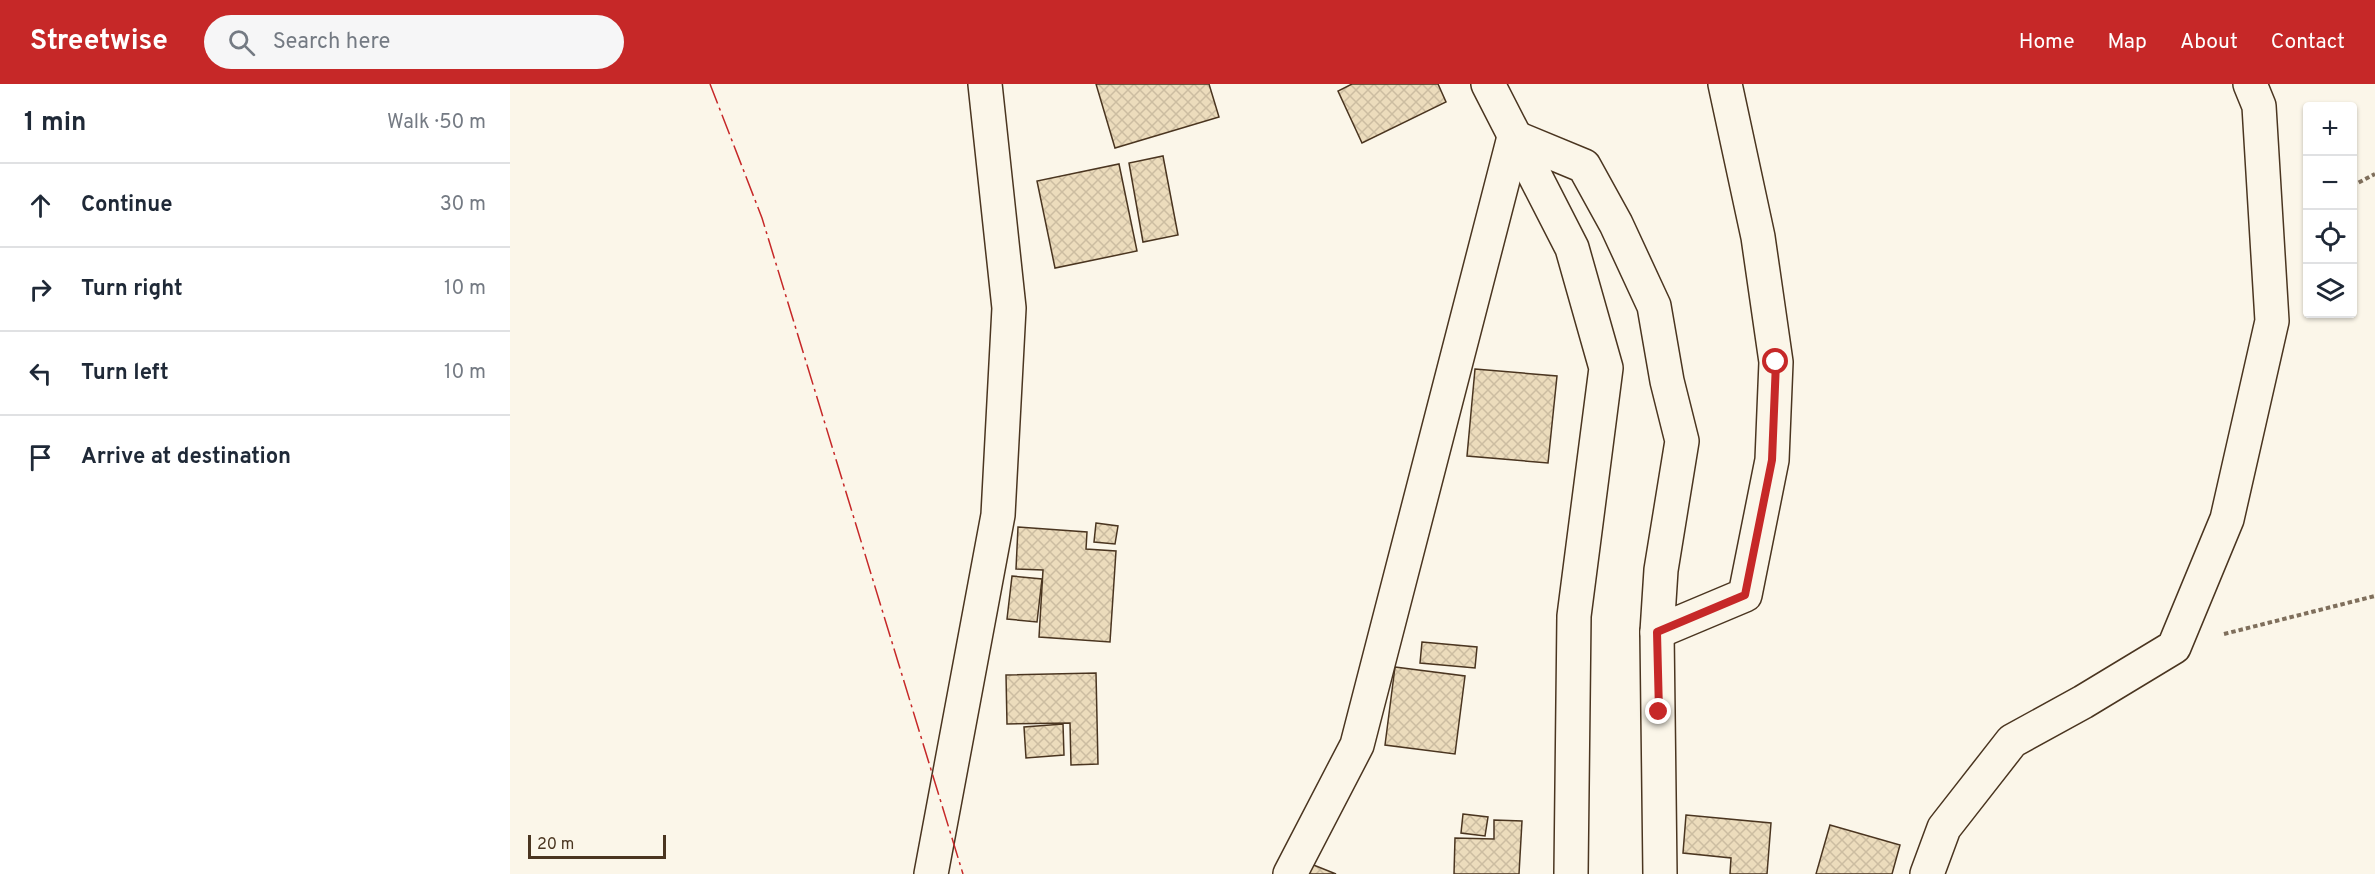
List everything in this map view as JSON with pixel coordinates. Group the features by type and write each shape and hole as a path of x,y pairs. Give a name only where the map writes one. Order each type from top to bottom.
{"street":[{"path":"930,874 998,514 1009,308 985,84"},
{"path":"1488,84 1572,248 1605,368 1574,616 1570,874"},
{"path":"1657,632 1745,595 1772,460 1776,362 1758,237 1725,84"},
{"path":"1927,874 1944,828 2012,741 2083,702 2174,647 2227,519 2272,321 2259,106 2250,84"},
{"path":"1514,137 1584,166 1616,224 1654,306 1667,381 1682,441 1661,570 1657,632 1660,874"},
{"path":"1290,874 1357,746 1514,137"}],"path":[{"path":"2357,183 2375,174"},
{"path":"2174,647 2375,596"}],"building":[{"path":"1096,84 1209,84 1219,117 1115,148"},
{"path":"1352,84 1438,84 1446,102 1362,143 1338,91"},
{"path":"1163,156 1178,235 1143,242 1129,163"},
{"path":"1119,164 1137,251 1055,268 1037,181"},
{"path":"1475,369 1557,376 1548,463 1467,456"},
{"path":"1096,523 1118,526 1115,544 1094,542"},
{"path":"1018,527 1087,532 1086,549 1116,551 1110,642 1039,637 1043,570 1016,569"},
{"path":"1012,576 1042,579 1037,622 1007,619"},
{"path":"1422,642 1477,647 1475,668 1420,663"},
{"path":"1395,667 1465,676 1455,754 1385,745"},
{"path":"1096,673 1098,764 1071,765 1070,723 1007,724 1006,675"},
{"path":"1063,724 1064,755 1026,758 1024,727"},
{"path":"1463,814 1488,817 1485,836 1461,833"},
{"path":"1686,815 1771,823 1767,874 1730,874 1731,858 1683,853"},
{"path":"1494,820 1522,821 1519,874 1454,874 1455,838 1494,839"},
{"path":"1830,825 1900,845 1892,874 1816,874"},
{"path":"1306,862 1336,874 1301,874"}],"power":[{"path":"710,84 762,218 963,874"}],"route":[{"path":"1659,712 1657,632 1745,595 1772,460 1776,362"}]}
